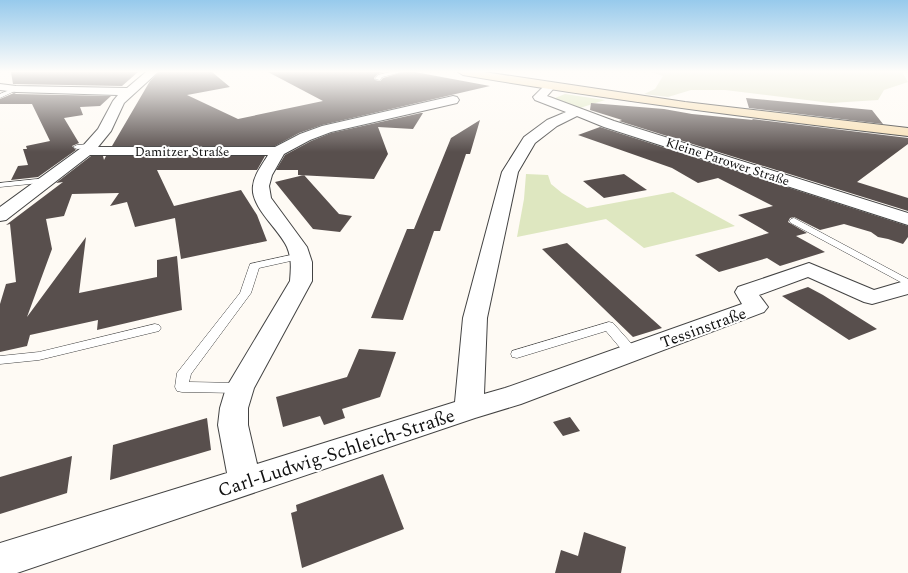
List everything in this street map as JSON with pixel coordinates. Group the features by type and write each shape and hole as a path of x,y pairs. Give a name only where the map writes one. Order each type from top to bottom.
{"main road":[{"path":"599,99 717,110 908,132"}],"street":[{"path":"0,216 47,180 107,126 116,106 122,99"},
{"name":"Kleine Parower Straße","path":"556,99 576,112 908,219"},
{"path":"245,481 233,425 234,408 240,388 302,281 302,262 297,247 262,198 261,186 264,175 278,151 305,137 327,129 453,100"},
{"name":"Carl-Ludwig-Schleich-Straße","path":"0,561 469,409 476,318 510,172 529,140 552,123 576,112"},
{"name":"Damitzer Straße","path":"84,148 278,151"},
{"name":"Tessinstraße","path":"469,409 511,397 756,307 746,292 809,269 872,297 908,287"}],"lane":[{"path":"0,185 47,180"},
{"path":"794,221 908,283"},
{"path":"240,388 182,387 184,373 245,293 254,266 300,256"},
{"path":"517,354 609,326 632,353"},
{"path":"0,360 39,356 154,328"}],"green space":[{"path":"555,99 605,100 577,109"},
{"path":"796,99 879,99 878,100 831,103"},
{"path":"526,174 548,175 551,184 562,193 587,208 673,192 735,226 644,248 606,219 517,237 524,199"}],"building":[{"path":"0,99 108,99 100,106 80,107 83,115 64,118 79,143 72,146 76,150 38,177 11,180 18,166 28,165 23,149 27,149 26,146 50,141 32,104 0,104"},
{"path":"140,99 195,99 238,119 323,101 319,99 435,99 322,125 299,133 275,146 112,146"},
{"path":"746,99 872,110 883,124 749,108"},
{"path":"591,103 664,109 692,114 753,120 752,119 908,138 908,144 857,182 908,198 908,211 619,121 622,120 590,110"},
{"path":"423,113 413,129 378,127 388,154 374,179 298,175 298,170 276,170 285,155 311,141 331,133"},
{"path":"480,120 470,154 466,154 440,231 434,231 403,320 371,318 407,229 414,229 451,138"},
{"path":"600,127 908,226 908,237 903,244 878,237 871,232 844,224 820,230 794,217 790,218 788,222 807,233 796,236 825,252 780,266 767,258 719,272 695,255 769,233 738,215 773,206 718,178 698,183 672,168 578,135"},
{"path":"91,156 103,156 104,160 106,156 265,156 257,170 157,170 174,206 241,190 257,215 267,241 181,259 175,218 135,227 127,202 110,206 119,193 72,194 64,216 46,219 52,249 27,317 86,237 79,293 157,277 157,260 177,256 182,310 97,330 98,320 30,335 27,346 0,352 0,304 6,284 16,282 10,224 6,225 63,182 56,183"},
{"path":"624,174 647,190 604,198 583,181"},
{"path":"304,175 339,214 352,216 340,232 313,229 275,182"},
{"path":"567,243 662,328 633,337 542,249"},
{"path":"808,287 877,329 849,340 782,296"},
{"path":"359,349 396,352 380,397 342,409 345,418 324,425 320,416 283,427 276,397 347,377"},
{"path":"570,417 580,431 563,436 553,422"},
{"path":"207,418 211,450 110,480 113,445"},
{"path":"72,456 67,493 0,514 0,477"},
{"path":"383,474 404,529 302,568 291,513 297,511 296,505"},
{"path":"584,532 626,547 621,573 555,573 561,550 578,556"}]}
